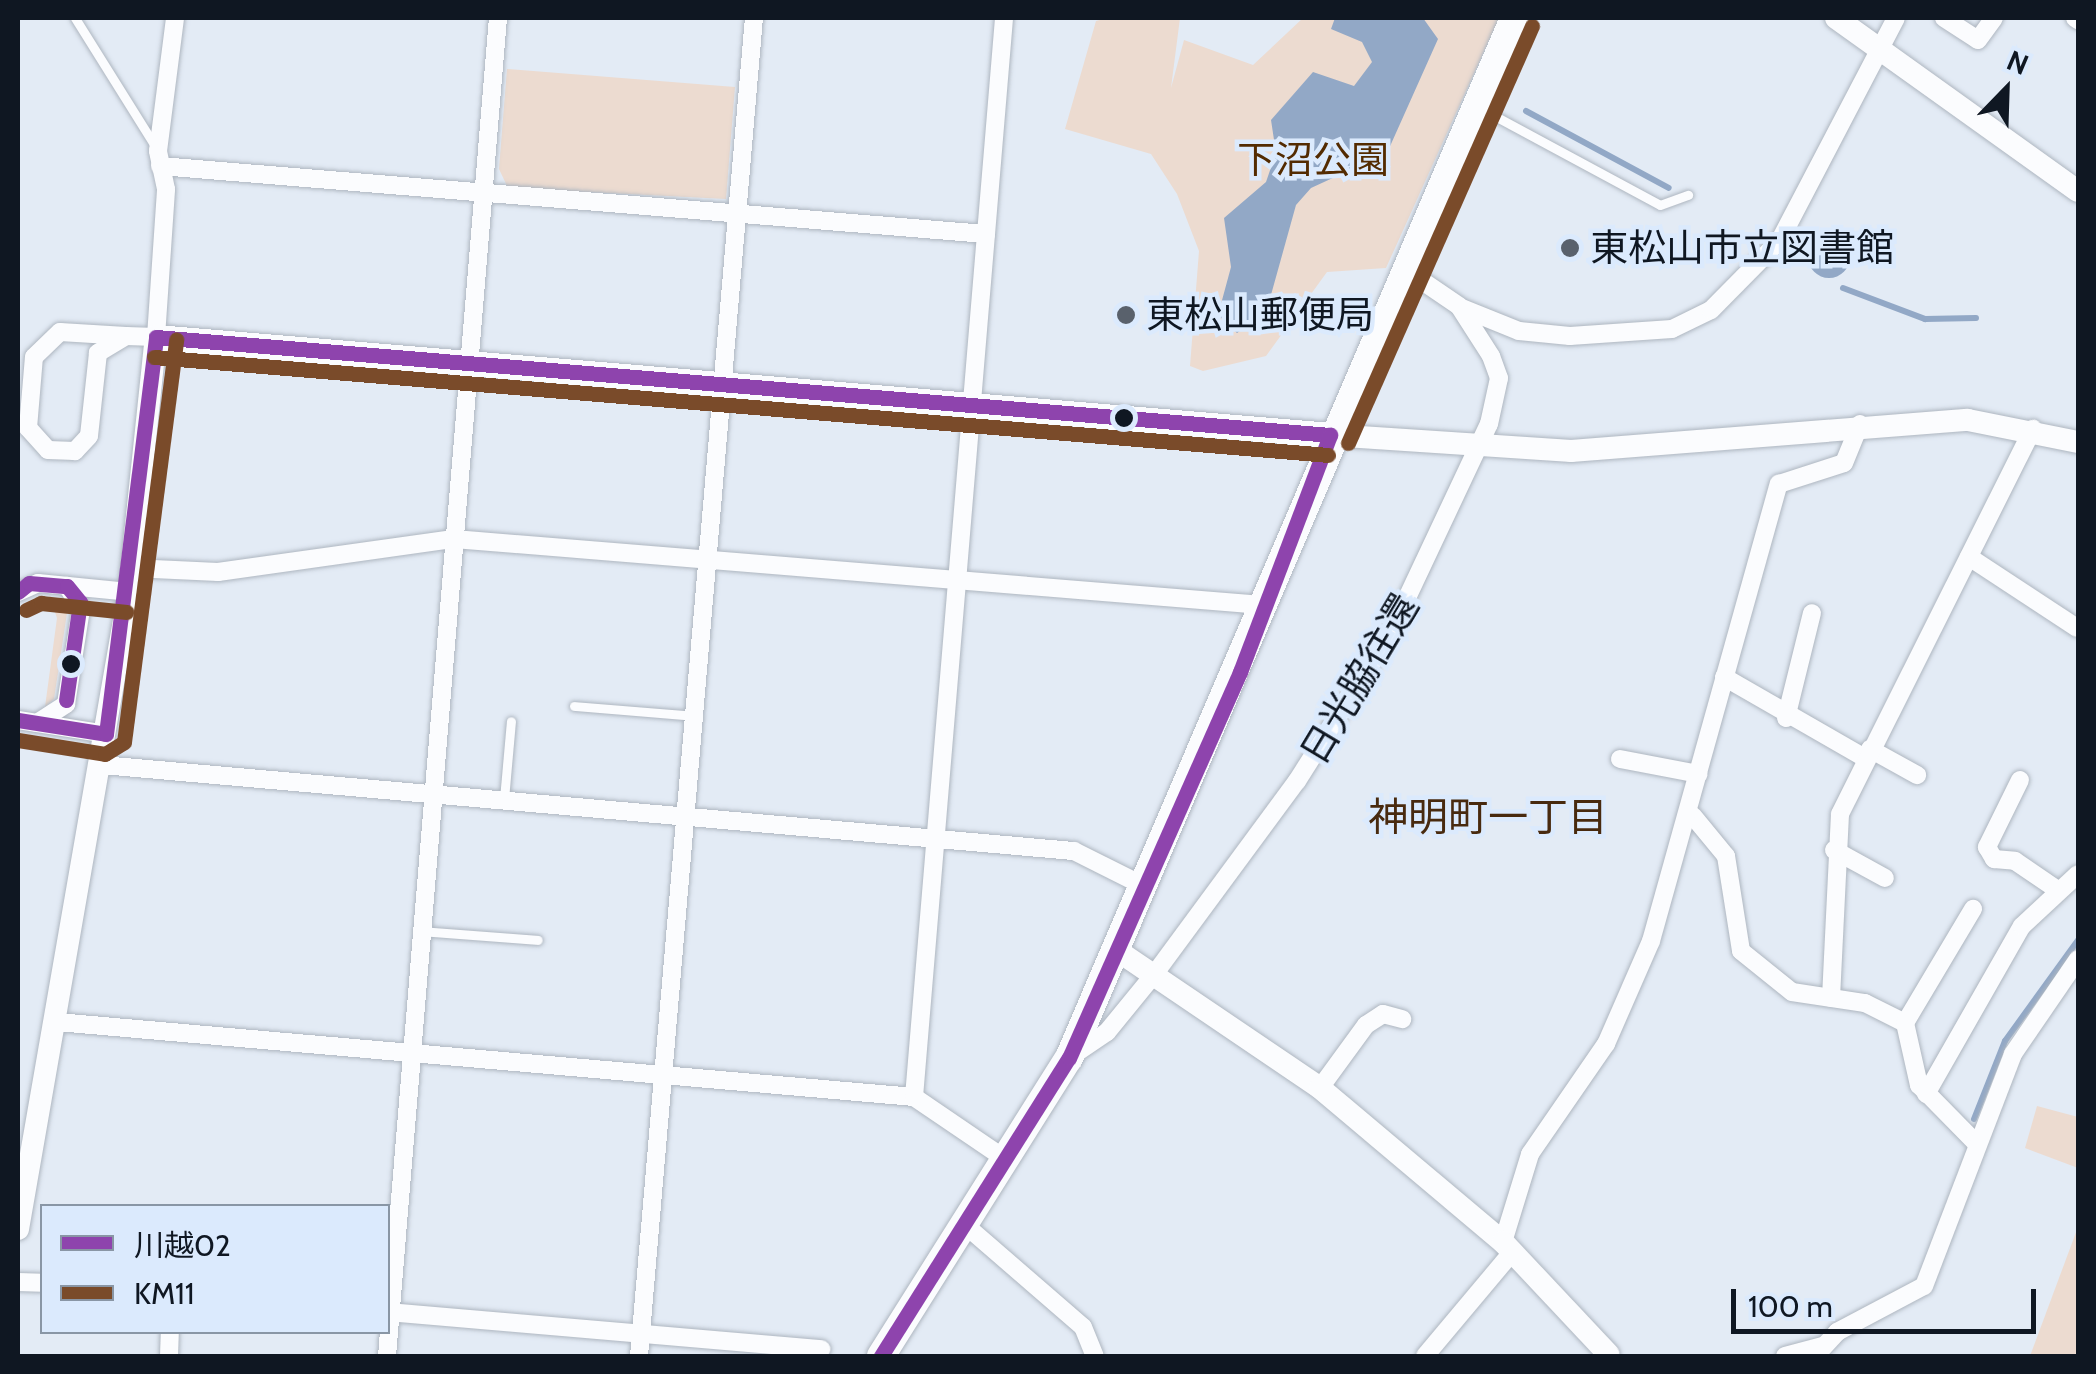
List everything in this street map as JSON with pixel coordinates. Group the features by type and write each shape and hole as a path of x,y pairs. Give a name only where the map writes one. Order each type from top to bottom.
{"main road":[{"path":"881,1356 1008,1161 1069,1058 1146,887 1330,435 1480,108 1514,18"},
{"path":"156,337 1330,435"}],"street":[{"path":"18,1229 102,765 129,592 156,337 159,159 175,18"},
{"path":"390,1301 498,18"},
{"path":"639,1356 660,1076 695,716 733,210 754,18"},
{"path":"914,1098 1004,18"},
{"path":"1836,18 1884,47 2078,191"},
{"path":"1459,306 1519,332 1570,336 1672,329 1712,310 1780,240 1896,18"},
{"path":"1944,18 1978,40 1994,18"},
{"path":"159,159 986,234"},
{"name":"日光脇往還","path":"1069,1058 1107,1032 1156,972 1369,670 1478,447 1499,378 1459,306 1406,270"},
{"path":"98,353 90,436 75,450 48,450 28,428 34,357 49,336 68,332 156,337"},
{"path":"68,332 98,353"},
{"path":"98,353 126,336"},
{"path":"1330,435 1572,450 1860,424 2033,428 2078,442"},
{"path":"1425,1356 1508,1247 1530,1154 1606,1044 1693,816 1699,774 1724,677 1779,484 1844,462 1860,424"},
{"path":"1831,998 1834,850 1867,754 2033,428"},
{"path":"132,568 218,572 454,539 707,564 1262,605"},
{"path":"1970,556 2077,628"},
{"path":"18,592 29,583 129,592"},
{"path":"38,724 66,704 81,609 66,586"},
{"path":"1786,718 1812,613"},
{"path":"1724,677 1786,718 1917,776"},
{"path":"18,720 106,734"},
{"path":"1620,759 1699,774"},
{"path":"102,765 1074,852 1146,887"},
{"path":"2020,780 1988,847 1994,859 2016,861 2056,889"},
{"path":"1693,816 1726,856 1741,951 1768,980 1831,998 1866,1002 1905,1024 1926,1094 1978,1144"},
{"path":"1834,850 1884,878"},
{"path":"1926,1094 2022,926 2056,889 2078,874"},
{"path":"1905,1024 1972,909"},
{"path":"1118,950 1156,972 1320,1088 1508,1247 1610,1356"},
{"path":"1785,1356 1825,1353 1924,1286 2013,1054 2078,960"},
{"path":"1320,1088 1366,1024 1383,1014 1402,1020"},
{"path":"57,1022 914,1098 1008,1161"},
{"path":"964,1224 1083,1328 1095,1356"},
{"path":"390,1312 820,1349"}],"lane":[{"path":"75,18 159,159"},
{"path":"1480,108 1660,205 1688,195"},
{"path":"574,706 695,716"},
{"path":"504,802 511,721"},
{"path":"420,931 538,940"}],"green space":[{"name":"下沼公園","path":"1180,18 1171,88 1184,40 1253,65 1303,18 1499,18 1386,268 1327,272 1266,356 1203,371 1190,366 1199,251 1177,194 1151,154 1065,129 1096,21"},
{"path":"507,69 735,87 726,199 508,188 499,169"},
{"path":"49,595 67,613 54,699 45,707 57,618"},
{"path":"2037,1106 2078,1117 2078,1168 2025,1148"},
{"path":"2078,1227 2078,1356 2030,1356"}],"water":[{"path":"1335,18 1423,18 1438,39 1387,153 1311,188 1296,205 1266,313 1237,333 1218,315 1231,267 1224,218 1266,182 1276,153 1271,120 1313,72 1354,86 1372,62 1362,42 1331,29"},
{"path":"1829,236 1844,242 1850,257 1844,272 1829,278 1814,272 1808,257 1814,242"}],"waterway":[{"path":"1526,111 1669,188"},
{"path":"1843,288 1925,319 1976,318"},
{"path":"1974,1119 2005,1041 2078,940"}],"transit line":[{"name":"KM11","path":"1348,443 1532,26"},
{"name":"川越02","path":"156,337 1330,435"},
{"name":"川越02","path":"18,720 106,734 156,337"},
{"name":"KM11","path":"18,740 105,754 124,742 176,339"},
{"name":"KM11","path":"154,357 1328,455"},
{"name":"川越02","path":"881,1356 1069,1058 1240,672 1330,435"},
{"name":"川越02","path":"18,592 29,583 67,586 80,602 66,700"},
{"name":"KM11","path":"26,610 41,603 127,612"}],"place":[{"name":"東松山市立図書館","path":"1570,248"},
{"name":"東松山郵便局","path":"1126,315"}],"district":[{"name":"神明町一丁目","path":"1488,817"}]}
